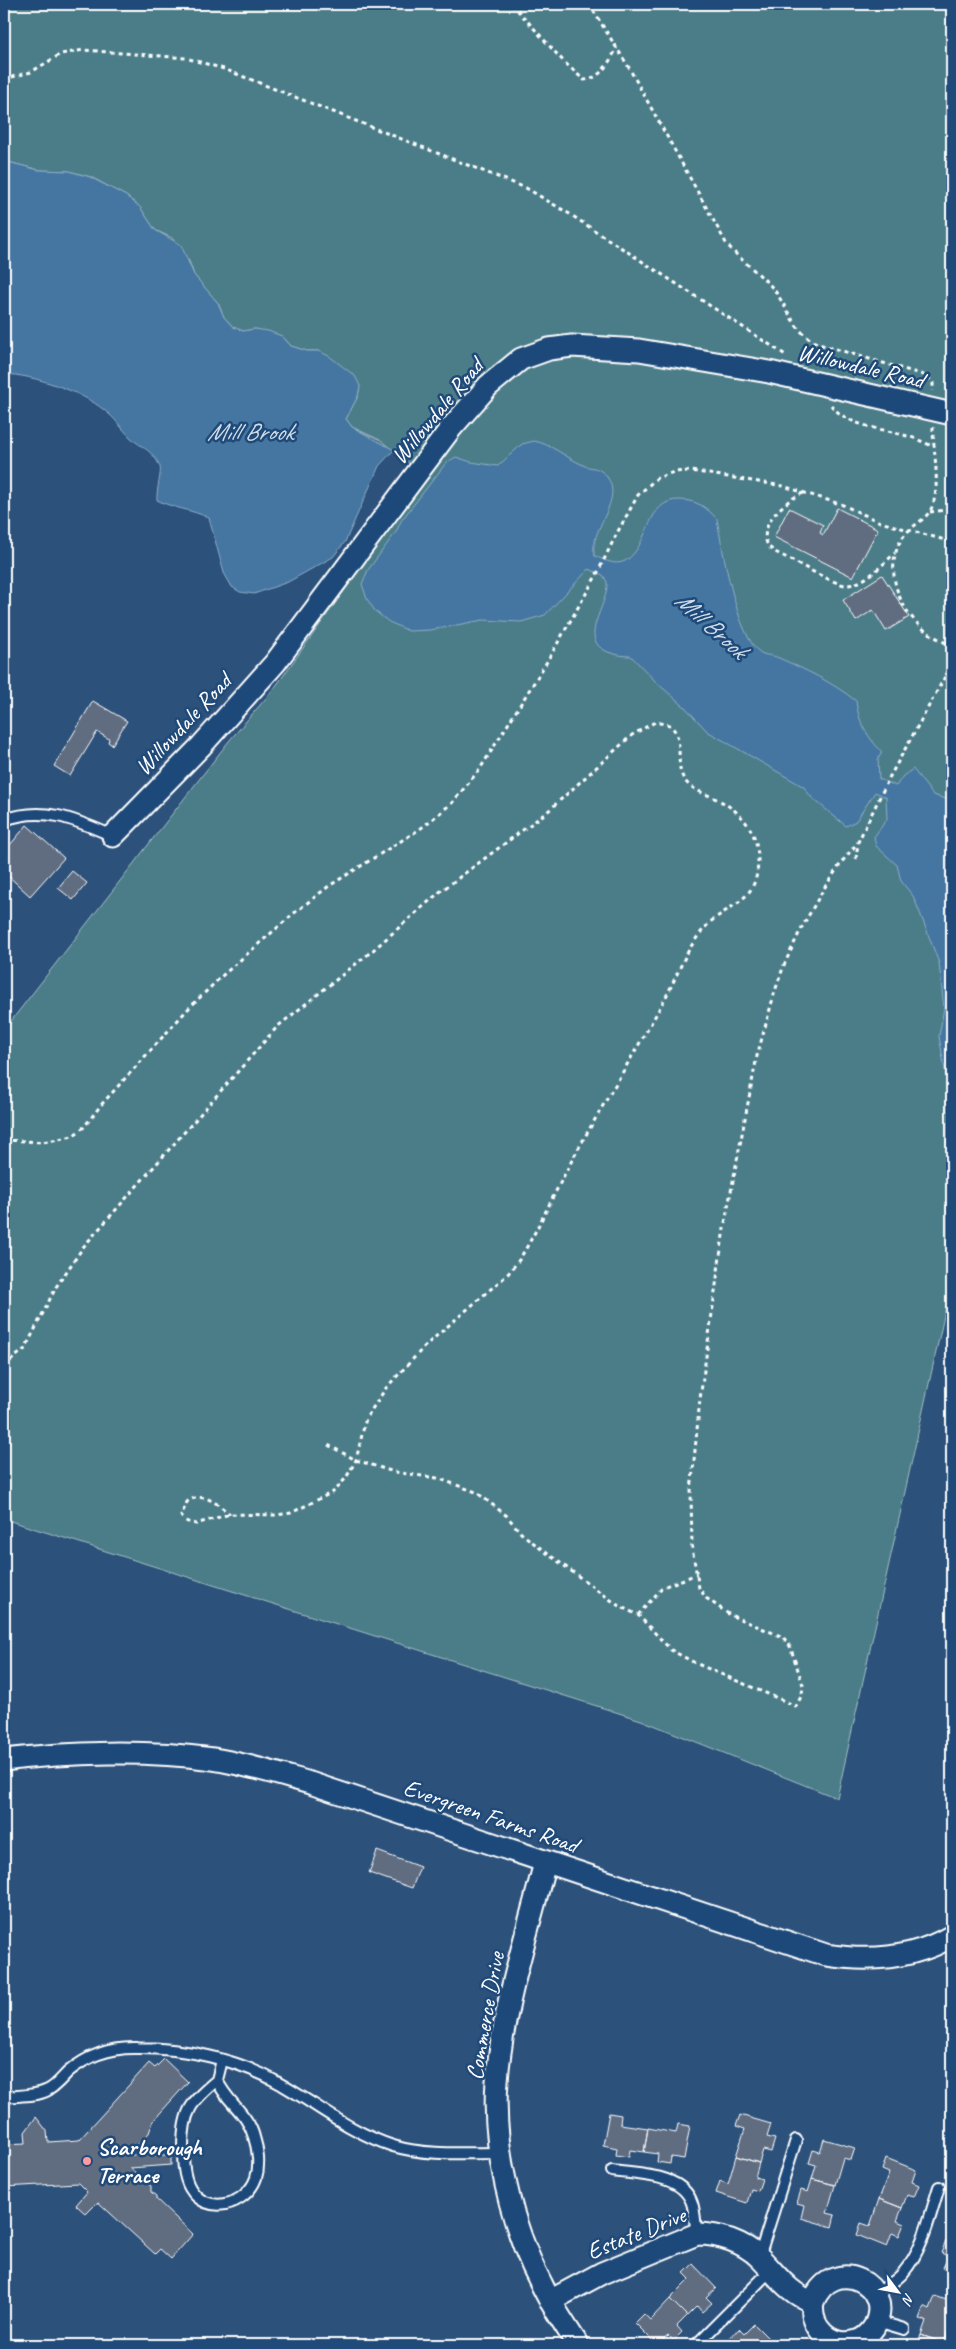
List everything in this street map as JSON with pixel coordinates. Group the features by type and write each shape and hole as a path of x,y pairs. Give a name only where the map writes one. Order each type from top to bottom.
{"street":[{"name":"Willowdale Road","path":"113,836 201,746 275,662 451,428 493,382 521,359 549,349 588,345 639,350 814,382 942,412"},
{"name":"Evergreen Farms Road","path":"4,1760 136,1753 163,1753 216,1760 310,1783 826,1955 846,1958 884,1958 919,1951 952,1936"},
{"name":"Commerce Drive","path":"545,1862 503,2034 497,2081 499,2153 514,2214 540,2282 578,2345"},
{"name":"Estate Drive","path":"550,2301 602,2273 697,2234 711,2234 746,2247 790,2290 800,2297 813,2302"},
{"path":"842,2276 861,2280 875,2294 878,2303 877,2321 865,2337 848,2344 830,2340 817,2328 813,2320 813,2302 823,2284 842,2276"}],"lane":[{"path":"4,820 28,812 50,813 90,826 113,836"},
{"path":"4,2097 43,2092 51,2088 89,2057 124,2048 156,2049 222,2060 264,2075 357,2130 393,2146 439,2154 499,2153"},
{"path":"217,2080 226,2097 248,2120 256,2146 258,2169 256,2178 245,2194 229,2204 208,2203 194,2194 187,2183 183,2164 183,2133 186,2115 195,2100 217,2080 222,2060"},
{"path":"696,2345 765,2264 796,2140"},
{"path":"612,2172 657,2178 679,2186 692,2203 697,2234"},
{"path":"875,2294 902,2274 918,2250 939,2187"},
{"path":"877,2321 904,2329"}],"path":[{"path":"512,4 564,62 584,80 591,80 600,74 617,48"},
{"path":"589,4 617,48 726,243 743,263 768,284 798,329 807,339 927,376 933,383 942,412 933,446 936,487 930,512"},
{"path":"4,79 31,72 61,54 84,50 186,58 224,69 526,188 575,217 790,358"},
{"path":"814,382 834,409 845,418 909,436 933,446"},
{"path":"4,1140 43,1142 73,1136 84,1128 101,1105 200,996 223,975 293,914 329,886 420,829 452,803 480,769 557,646 638,495 652,482 665,474 682,471 746,479 804,492 843,505 880,522 952,542"},
{"path":"804,492 786,501 771,520 765,538 768,547 836,582 849,585 869,575 896,552 910,530 930,512 945,510"},
{"path":"896,552 893,568 898,594 921,627 952,647"},
{"path":"328,1445 356,1460 394,1472 446,1480 476,1492 507,1516 521,1533 544,1551 619,1606 638,1615 660,1640 679,1654 796,1706 802,1695 803,1685 790,1646 783,1637 757,1628 716,1606 706,1598 699,1588 692,1548 692,1491 700,1399 724,1228 756,1065 775,991 784,965 823,890 858,842 889,778 952,664"},
{"path":"4,1366 25,1349 60,1281 84,1246 277,1027 372,951 440,891 547,812 632,735 650,724 666,723 674,729 677,735 679,765 685,781 695,789 733,807 742,816 752,833 758,859 753,887 742,902 706,926 693,944 664,1001 575,1154 519,1260 507,1275 426,1345 386,1388 366,1418 356,1460 346,1478 335,1491 297,1511 275,1515 230,1514 196,1524 184,1521 181,1516 186,1502 199,1497 210,1500 230,1514"},
{"path":"856,859 858,842"},
{"path":"638,1615 663,1587 696,1574"}],"green space":[{"path":"4,4 952,4 952,1280 837,1798 641,1720 4,1519 4,1030 229,741 273,690 426,477 380,440 352,427 346,419 358,396 360,386 318,351 307,351 291,346 282,336 255,329 243,331 233,327 224,317 218,303 194,275 189,261 172,238 155,230 140,207 126,196 91,177 69,171 39,170 4,161"}],"water":[{"name":"Mill Brook","path":"4,161 39,170 69,171 90,177 126,196 140,207 155,230 181,245 194,275 218,303 224,317 233,327 243,331 255,329 268,331 282,336 291,346 307,351 318,351 329,356 355,376 360,386 358,396 346,419 352,427 394,450 379,466 345,542 333,557 288,582 254,594 240,592 232,587 224,573 209,518 157,500 160,467 151,453 131,438 111,416 83,396 56,385 29,377 4,374"},
{"name":"Mill Brook","path":"534,441 547,445 585,466 601,471 609,480 612,491 610,502 596,535 594,546 595,556 602,559 613,563 625,561 639,545 654,515 669,501 681,500 692,502 701,505 709,511 717,519 732,591 738,612 752,644 761,653 777,657 809,672 838,688 856,701 864,729 882,752 878,759 879,779 896,786 903,776 913,769 933,795 952,801 952,1111 939,1036 944,1008 939,963 913,896 901,881 897,865 876,846 874,837 887,819 886,797 875,792 856,821 846,826 811,797 804,787 707,731 685,707 657,683 631,656 611,653 599,646 595,639 594,630 604,601 607,582 603,575 589,569 545,615 521,622 483,620 430,630 409,631 389,622 375,611 367,599 362,584 368,570 396,532 401,521 446,463 456,457 471,462 498,466 522,444"}],"building":[{"path":"789,508 823,525 820,533 823,535 837,508 878,529 853,577 774,537"},
{"path":"882,575 909,617 886,631 873,610 856,621 843,600"},
{"path":"93,701 127,721 112,745 108,742 109,739 97,732 70,776 54,766"},
{"path":"27,825 64,858 30,896 4,872 4,852"},
{"path":"72,871 87,883 73,900 58,888"},
{"path":"377,1851 420,1867 412,1888 369,1873"},
{"name":"Scarborough Terrace","path":"164,2059 188,2082 153,2121 149,2133 128,2155 171,2155 171,2165 130,2168 151,2186 151,2192 156,2196 156,2199 193,2234 171,2259 160,2249 155,2254 98,2202 86,2214 76,2205 87,2192 78,2183 4,2187 4,2144 26,2143 25,2132 36,2117 47,2131 48,2142 79,2140 149,2063 155,2068"},
{"path":"609,2113 621,2115 620,2124 648,2128 644,2152 630,2150 629,2157 616,2155 617,2148 603,2145"},
{"path":"740,2115 771,2124 767,2137 775,2139 771,2152 763,2150 759,2163 736,2156 745,2129 736,2126"},
{"path":"678,2124 690,2126 684,2159 671,2157 670,2164 657,2162 658,2154 644,2152 648,2128 676,2133"},
{"path":"824,2139 855,2148 851,2160 843,2158 835,2185 812,2179 816,2165 809,2163 813,2150 820,2152"},
{"path":"736,2156 759,2163 755,2177 762,2179 758,2191 751,2189 747,2203 716,2193 720,2181 728,2184"},
{"path":"886,2158 916,2170 912,2182 919,2185 914,2197 907,2195 902,2208 879,2199 889,2173 882,2170"},
{"path":"812,2179 835,2185 827,2213 835,2215 832,2227 801,2218 804,2205 797,2203 801,2190 808,2192"},
{"path":"879,2199 902,2208 897,2221 904,2224 899,2236 892,2233 887,2247 857,2235 861,2223 870,2226"},
{"path":"946,2241 952,2243 952,2272 943,2268 948,2256 941,2253"},
{"path":"693,2264 716,2288 706,2297 712,2303 702,2312 697,2306 687,2316 670,2299 690,2279 684,2273"},
{"path":"935,2296 952,2302 952,2319 944,2343 921,2335 926,2321 919,2319 924,2306 930,2309"},
{"path":"670,2299 687,2316 677,2326 682,2332 673,2341 668,2336 657,2345 635,2323 644,2314 650,2320"},
{"path":"754,2324 775,2345 732,2345 734,2343 729,2338 739,2329 744,2334"},
{"path":"921,2335 944,2343 943,2345 917,2345"}],"place":[{"name":"Scarborough Terrace","path":"87,2161"}]}
